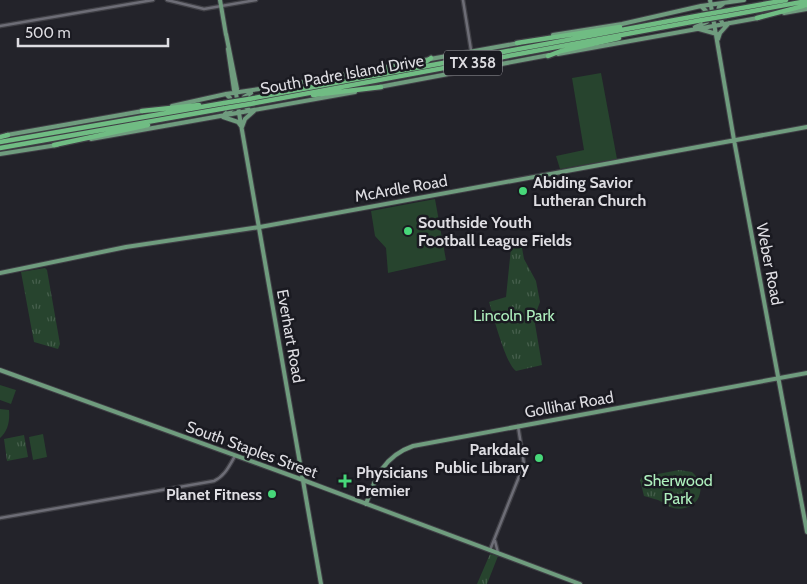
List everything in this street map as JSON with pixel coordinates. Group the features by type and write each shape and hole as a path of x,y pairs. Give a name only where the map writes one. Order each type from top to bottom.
{"highway":[{"name":"South Padre Island Drive","path":"250,101 269,101 676,25 786,0"},
{"name":"South Padre Island Drive","path":"726,13 807,1"},
{"path":"757,18 807,7"},
{"name":"South Padre Island Drive","path":"0,142 250,101 336,83 634,28 702,18"},
{"path":"548,56 561,51 676,25"},
{"path":"517,43 627,26 634,28"},
{"path":"336,83 374,71 427,61 431,58"},
{"path":"269,101 381,87"},
{"name":"South Padre Island Drive","path":"0,148 206,112 224,105"},
{"path":"142,111 224,105"},
{"path":"54,145 206,112"}],"main road":[{"name":"Everhart Road","path":"220,0 321,584"},
{"path":"2,135 622,24 711,2 725,3 744,0"},
{"name":"Weber Road","path":"711,2 734,140 807,532"},
{"path":"724,24 720,19 718,10 725,3"},
{"path":"676,32 707,22 706,12 701,6"},
{"path":"0,154 239,114 757,18"},
{"path":"718,41 720,33 729,23"},
{"path":"698,29 716,34"},
{"path":"253,111 246,107 245,95 273,88"},
{"path":"220,117 232,109 230,97 226,94"},
{"path":"220,117 238,122 242,127 253,111"},
{"name":"McArdle Road","path":"0,273 126,247 260,227 807,127"},
{"name":"South Staples Street","path":"0,370 293,476 580,584"},
{"name":"Gollihar Road","path":"366,504 381,468 391,457 401,450 421,444 807,373"},
{"path":"293,476 300,466"}],"street":[{"path":"0,26 152,0"},
{"path":"167,0 199,9 222,7 256,0"},
{"path":"463,0 471,50"},
{"path":"490,550 524,464 518,426"},
{"path":"0,518 214,481 228,469 235,456"},
{"path":"494,540 498,553"}],"green space":[{"path":"601,73 617,159 560,169 556,156 584,150 572,78"},
{"name":"Southside Youth Football League Fields","path":"435,199 446,260 388,273 386,248 375,236 371,211"},
{"name":"Lincoln Park","path":"511,248 522,248 524,259 536,281 540,302 534,318 542,365 516,371 504,350 489,302 506,297"},
{"path":"45,268 47,270 60,344 58,349 34,342 21,272"},
{"path":"0,385 16,390 11,404 0,400"},
{"path":"0,409 9,410 9,422 7,429 0,438"},
{"path":"43,434 47,457 33,460 29,437"},
{"path":"24,435 28,457 7,461 4,439"},
{"name":"Sherwood Park","path":"679,470 692,472 699,481 699,497 693,504 686,508 677,509 644,496 640,480 642,477"},
{"path":"490,554 498,556 487,584 477,584"}],"place":[{"name":"Abiding Savior Lutheran Church","path":"523,191"},
{"name":"Southside Youth Football League Fields","path":"408,231"},
{"name":"Parkdale Public Library","path":"539,458"},
{"name":"Physicians Premier","path":"345,481"},
{"name":"Planet Fitness","path":"272,494"}]}
